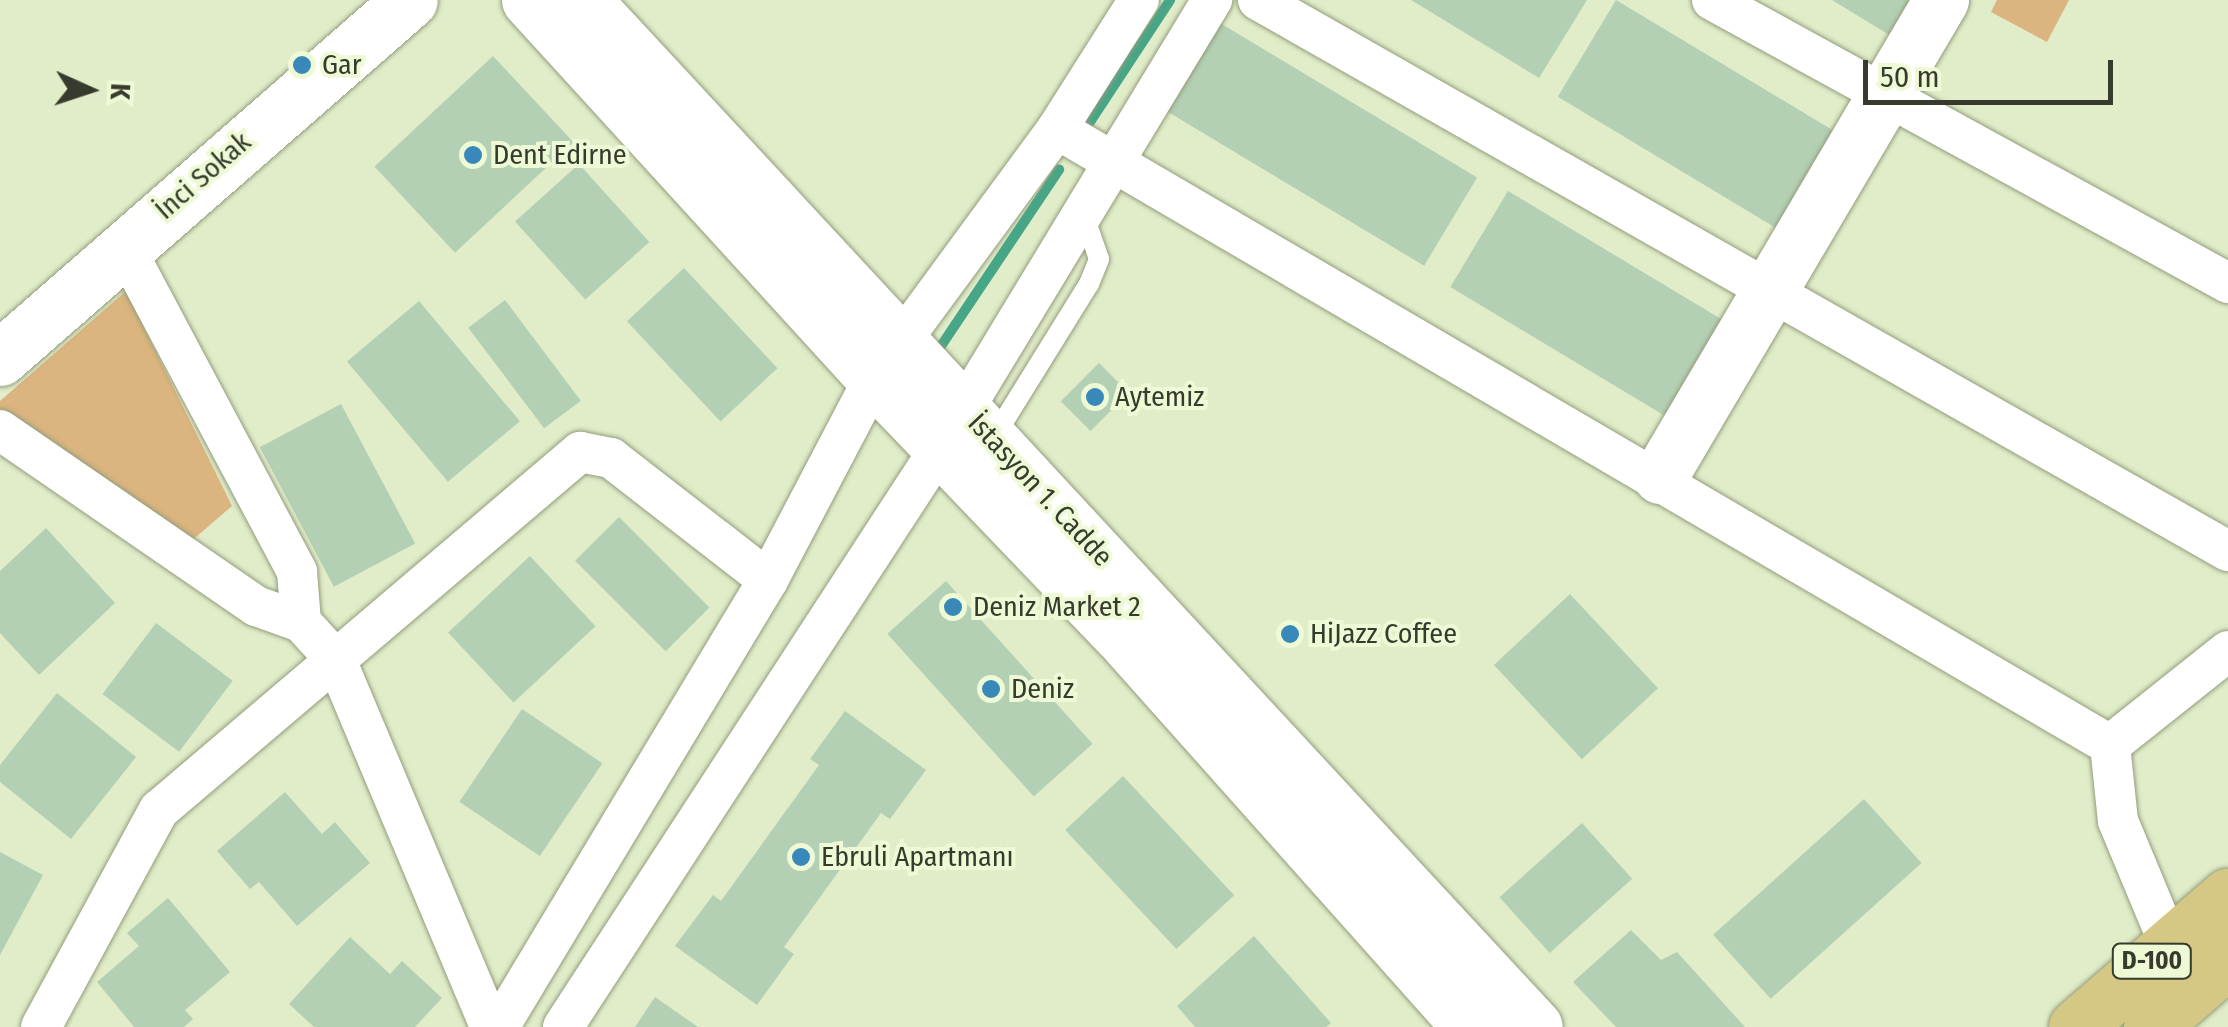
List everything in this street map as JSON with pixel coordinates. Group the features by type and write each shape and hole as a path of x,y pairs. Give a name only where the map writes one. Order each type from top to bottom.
{"main road":[{"name":"İnci Sokak","path":"0,358 410,0"},
{"name":"İstasyon 1. Cadde","path":"529,0 888,360 966,430 1535,1027"},
{"name":"İstasyon 1. Cadde","path":"583,0 888,360"},
{"path":"1660,476 1941,0"},
{"name":"İstasyon 1. Cadde","path":"966,430 1470,1027"},
{"name":"D-100","path":"2076,1027 2228,896"},
{"name":"D-100","path":"2151,1027 2228,960"}],"street":[{"path":"500,1027 768,580 888,360 1057,129 1139,0"},
{"path":"563,1027 966,430 1082,212 1212,0"},
{"path":"1258,0 2228,551"},
{"path":"1712,0 1883,99 2228,283"},
{"path":"1057,129 1111,165 1660,476 2110,745"},
{"path":"124,246 297,572 301,622"},
{"path":"0,430 256,606 301,622 336,660 490,1027"},
{"path":"42,1027 158,810 580,452 611,458 768,580"},
{"path":"2110,745 2228,651"},
{"path":"2110,745 2118,821 2170,946"}],"shaded area":[{"path":"1997,0 2069,0 2047,42 1991,12"},
{"path":"126,291 232,506 182,549 0,418 0,401"}],"building":[{"path":"1411,0 1587,0 1539,78"},
{"path":"1616,0 1835,131 1776,228 1558,97"},
{"path":"1832,0 1913,0 1891,36"},
{"path":"1220,23 1477,178 1424,266 1167,111"},
{"name":"Dent Edirne","path":"493,56 573,142 455,253 375,166"},
{"path":"579,164 649,242 585,300 515,222"},
{"path":"1508,191 1725,321 1667,417 1450,287"},
{"path":"684,268 777,368 720,421 627,321"},
{"path":"505,300 581,401 544,428 468,328"},
{"path":"419,301 520,421 448,482 347,361"},
{"path":"1099,363 1129,393 1091,431 1061,401"},
{"path":"341,404 415,544 334,587 260,447"},
{"path":"619,517 710,608 666,651 575,561"},
{"path":"46,528 115,603 39,675 0,633 0,571"},
{"path":"530,556 595,626 514,703 448,632"},
{"name":"Deniz","path":"946,581 1093,744 1034,797 887,634"},
{"path":"1570,594 1658,688 1582,759 1494,665"},
{"path":"156,623 233,681 179,752 102,694"},
{"path":"57,693 136,757 71,839 0,782 0,765"},
{"path":"522,709 602,763 540,856 459,802"},
{"name":"Ebruli Apartmanı","path":"845,711 926,770 890,819 881,813 784,947 794,954 757,1005 675,946 713,895 721,901 819,765 810,759"},
{"path":"1123,776 1234,895 1176,949 1065,830"},
{"path":"285,792 322,834 335,822 370,863 297,926 259,882 250,889 217,851"},
{"path":"1864,799 1922,863 1771,999 1713,935"},
{"path":"1582,823 1632,879 1550,953 1500,897"},
{"path":"0,852 43,875 0,955"},
{"path":"168,898 230,972 185,1010 193,1019 184,1027 134,1027 97,982 139,946 127,933"},
{"path":"1631,930 1661,960 1677,952 1745,1027 1616,1027 1573,982"},
{"path":"1254,936 1331,1023 1326,1027 1195,1027 1177,1006"},
{"path":"350,937 390,974 402,961 442,998 415,1027 314,1027 289,1004"},
{"path":"655,997 698,1027 635,1027"}],"waterway":[{"path":"1090,122 1170,0"},
{"path":"939,349 1059,170"}],"place":[{"name":"Gar","path":"302,65"},
{"name":"Dent Edirne","path":"473,155"},
{"name":"Aytemiz","path":"1095,397"},
{"name":"Deniz Market 2","path":"953,607"},
{"name":"HiJazz Coffee","path":"1290,634"},
{"name":"Deniz","path":"991,689"},
{"name":"Ebruli Apartmanı","path":"801,857"}]}
